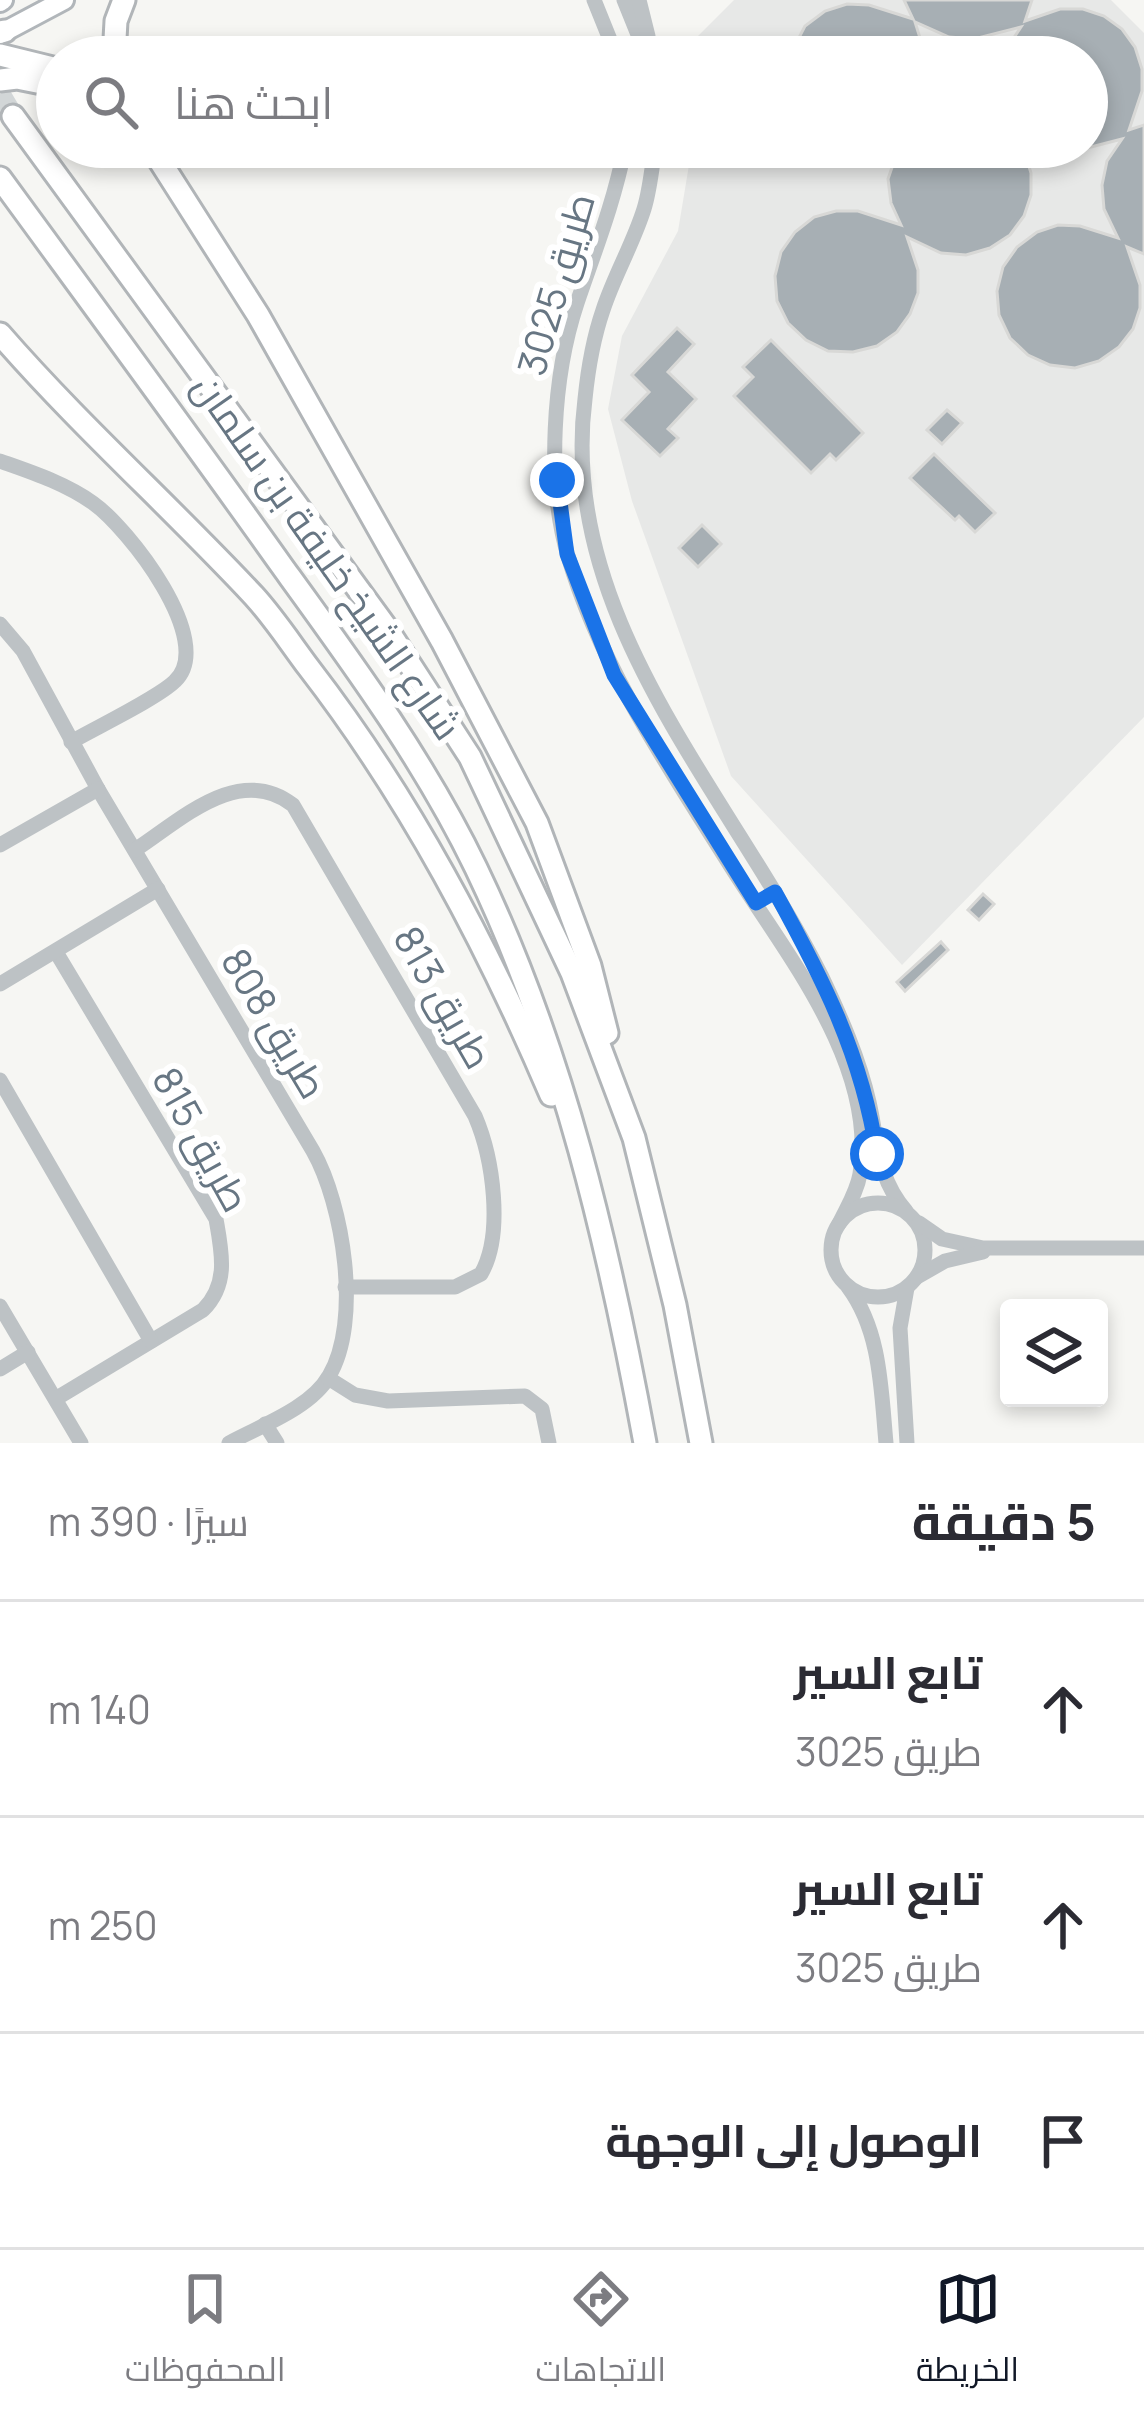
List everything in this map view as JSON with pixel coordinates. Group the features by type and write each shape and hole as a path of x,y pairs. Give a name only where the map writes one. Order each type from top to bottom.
{"highway":[{"path":"115,36 124,0"},
{"path":"0,55 36,64"},
{"path":"0,80 36,82"},
{"name":"شارع الشيخ خليفة بن سلمان","path":"13,116 36,148"},
{"name":"شارع الشيخ خليفة بن سلمان","path":"51,168 385,626 470,757 572,973 634,1138 675,1305 701,1443"},
{"path":"163,168 258,315 442,641 537,823 590,967 634,1138"},
{"name":"شارع الشيخ خليفة بن سلمان","path":"0,178 378,700 475,866 545,1032 587,1178 645,1443"},
{"path":"0,334 256,599 364,740 435,854 513,1007 587,1178"}],"main road":[{"path":"2,32 64,0"}],"street":[{"path":"594,0 609,36"},
{"path":"624,0 640,36"},
{"path":"638,0 645,36"},
{"name":"طريق 3025","path":"621,168 613,206 576,306 556,403 557,480 567,554 614,675 716,843 794,957 844,1061 862,1153 856,1192 839,1224"},
{"name":"طريق 3025","path":"652,168 644,209 603,308 584,401 580,464 599,567 637,663 821,976 858,1061 884,1179 911,1216"},
{"path":"0,461 43,476 94,504 135,546 184,623 188,652 178,680 71,742"},
{"name":"طريق 808","path":"0,624 23,651 98,789 327,1178 340,1221 345,1287 343,1325 328,1378"},
{"path":"614,675 637,663"},
{"path":"0,845 98,789"},
{"name":"طريق 813","path":"135,850 227,793 267,791 293,805 475,1116 486,1145 493,1190 491,1246 481,1274 455,1287 345,1287"},
{"path":"716,843 738,830"},
{"path":"0,984 158,889"},
{"path":"756,903 775,892"},
{"name":"طريق 815","path":"56,952 216,1220 223,1254 217,1297 203,1310 57,1397"},
{"path":"0,1081 151,1341"},
{"path":"886,1443 878,1363 866,1317 836,1272 831,1256 839,1224 862,1205 892,1204 956,1244 1004,1249 1144,1248"},
{"path":"907,1443 900,1328 926,1249 911,1216"},
{"path":"847,1285 883,1297 945,1261 1004,1249"},
{"path":"0,1306 81,1443"},
{"path":"0,1369 28,1352"},
{"path":"229,1443 313,1394 328,1378 355,1395 388,1401 530,1398 542,1408 549,1443"},
{"path":"265,1424 277,1443"}],"shaded area":[{"path":"734,0 1111,0 1144,33 1144,717 902,965 731,776 632,501 608,409 622,336 678,231 688,168 1108,168 1108,36 698,36"}],"building":[{"path":"904,0 1032,0 1025,21 1060,9 1083,9 1122,29 1135,47 1142,91 1129,130 1144,125 1144,254 1127,247 1140,285 1140,308 1133,329 1099,361 1075,368 1050,365 1028,355 1010,338 999,315 997,291 1003,267 1017,247 1037,232 1058,225 1080,226 1118,238 1104,209 1102,185 1108,160 1122,139 1108,143 1108,36 1015,36 1021,27 986,36 947,36 915,22 919,36 800,36 825,11 847,4 869,5 913,19"},
{"path":"892,168 1029,168 1031,195 1010,235 990,248 966,255 941,253 907,237 918,270 918,293 910,314 897,332 877,346 828,351 806,340 788,323 777,301 775,276 781,252 814,217 836,211 858,211 901,225 891,203"},
{"path":"677,328 694,344 668,372 696,399 668,429 678,438 660,456 622,420 649,392 632,375"},
{"path":"771,340 863,433 836,460 830,454 811,473 734,396 753,377 743,367"},
{"path":"947,410 962,423 942,444 927,430"},
{"path":"934,454 995,513 975,532 910,478"},
{"path":"702,525 721,544 698,567 679,548"},
{"path":"983,894 994,904 979,920 968,910"},
{"path":"941,942 948,950 905,991 897,982"}],"tunnel":[{"path":"0,94 13,116"}],"route":[{"path":"557,480 567,554 614,675 756,903 775,892 821,976 858,1061 877,1154"}]}
